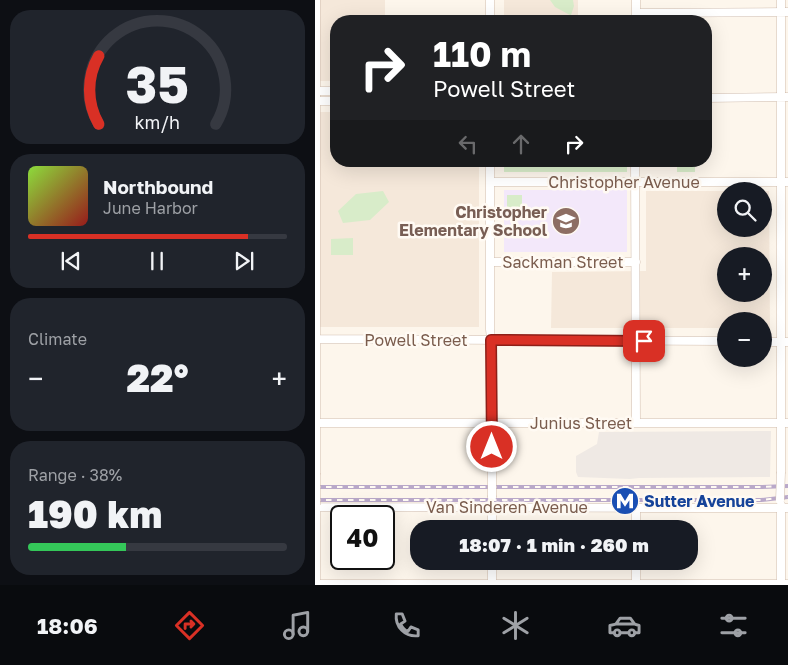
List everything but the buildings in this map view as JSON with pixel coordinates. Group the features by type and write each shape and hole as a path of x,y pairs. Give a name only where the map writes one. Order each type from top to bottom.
{"street":[{"path":"316,0 315,584 784,584 781,472 785,342 785,12 781,0"},
{"path":"490,0 490,15"},
{"path":"636,0 636,15"},
{"path":"696,15 785,12"},
{"path":"315,91 330,91"},
{"path":"712,98 784,97"},
{"path":"315,101 330,101"},
{"path":"490,167 492,520"},
{"path":"635,167 636,423"},
{"name":"Christopher Avenue","path":"490,182 784,182"},
{"name":"Sackman Street","path":"490,262 636,262"},
{"name":"Powell Street","path":"315,339 717,341"},
{"path":"772,342 785,342"},
{"name":"Junius Street","path":"315,423 784,423"},
{"name":"Van Sinderen Avenue","path":"315,507 783,506"},
{"path":"636,507 636,520"},
{"path":"492,570 492,584"},
{"path":"635,584 636,570"}],"shaded area":[{"path":"315,0 385,0 385,15 330,15 330,81 315,81"},
{"path":"504,0 578,0 578,15 504,15"},
{"path":"315,112 330,112 330,167 479,167 479,327 315,327"},
{"name":"Christopher Elementary School","path":"504,190 627,190 627,252 504,252"},
{"path":"646,191 717,191 717,237 769,237 769,247 717,247 717,302 770,302 770,312 717,312 717,328 551,328 552,272 646,271"},
{"path":"771,431 770,477 630,479 578,477 576,472 576,456 597,444 599,432"}],"green space":[{"path":"550,0 573,0 574,6 571,15 555,7"},
{"path":"504,167 627,167 627,172 504,172"},
{"path":"677,167 695,167 695,172 677,172"},
{"path":"383,191 389,202 370,220 343,223 338,211 356,194"},
{"path":"507,195 522,195 522,208 518,212 507,212"},
{"path":"353,238 353,255 331,255 331,239"}],"railway":[{"path":"315,487 788,486"},
{"path":"315,500 761,500 788,497"}],"place":[{"name":"Christopher Elementary School","path":"566,221"},
{"name":"Sutter Avenue","path":"625,501"}],"route":[{"path":"492,447 491,340 644,341"}]}
